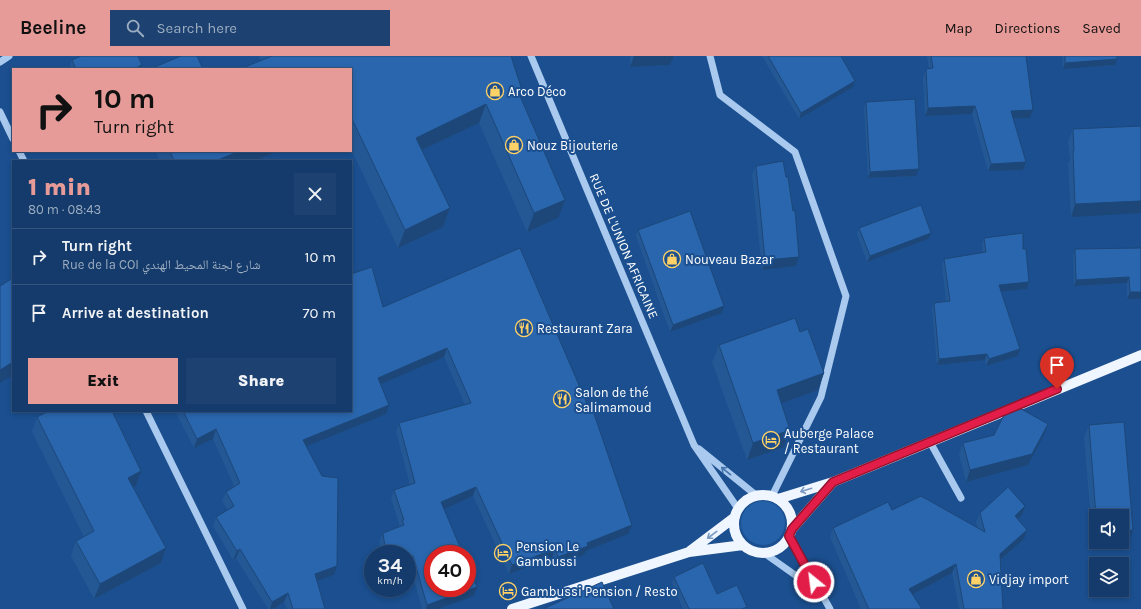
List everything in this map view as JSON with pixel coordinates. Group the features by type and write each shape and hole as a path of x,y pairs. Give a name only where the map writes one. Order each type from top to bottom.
{"main road":[{"path":"833,482 790,533 785,543 779,548 764,553 750,550 743,545 735,532 734,524 737,513 743,503 756,496 775,497 833,482 1141,354"},
{"path":"775,497 785,505 790,512 792,520 790,533"},
{"path":"688,552 737,513"},
{"path":"512,609 688,552 743,545"}],"street":[{"path":"0,62 9,56"},
{"name":"RUE DE L'UNION AFRICAINE","path":"531,56 694,445 737,513"},
{"path":"710,56 720,95 795,152 846,296 820,397 775,497"},
{"path":"0,112 12,136"},
{"path":"146,412 243,609"},
{"path":"930,442 961,498"},
{"name":"RUE DE L'UNION AFRICAINE","path":"694,445 756,496"},
{"path":"790,533 830,609"},
{"path":"764,553 821,593"}],"shaded area":[{"path":"759,501 767,501 779,507 785,519 785,527 779,539 767,545 759,545 747,539 741,527 741,519 747,507"}],"building":[{"path":"81,56 138,56 142,65 136,68 76,68 72,60"},
{"path":"181,56 197,56 203,68 152,68"},
{"path":"272,56 511,56 521,87 517,89 565,200 534,213 486,104 416,138 450,208 405,230 352,119 352,68 242,68"},
{"path":"768,56 841,56 855,81 801,113"},
{"path":"931,56 1026,56 1033,110 1011,111 1026,162 991,164 975,106 928,108 926,69 933,68"},
{"path":"1065,56 1117,56 1117,59 1065,63"},
{"path":"915,99 919,169 870,172 866,102"},
{"path":"1141,126 1141,201 1075,204 1073,129"},
{"path":"170,152 238,152 218,160 174,160"},
{"path":"783,161 786,177 788,177 793,211 795,210 799,257 765,260 756,166"},
{"path":"921,205 931,233 870,256 859,228"},
{"path":"690,211 724,306 673,325 638,230"},
{"path":"1023,233 1023,249 1026,249 1029,282 999,285 1020,349 989,359 987,354 939,359 934,303 950,301 944,259 986,252 984,238"},
{"path":"520,248 588,406 591,405 632,525 587,543 588,546 558,557 555,549 512,565 476,487 441,502 459,545 424,545 424,594 416,566 416,545 385,545 383,533 404,525 402,520 404,520 394,490 415,483 399,423 471,403 447,348 378,378 389,405 303,440 322,476 338,478 337,566 315,574 325,609 293,609 288,593 272,602 240,549 237,551 216,517 234,506 226,492 240,483 216,429 197,439 184,412 352,412 352,274 372,267 383,307"},
{"path":"1141,248 1141,292 1130,292 1129,277 1076,280 1075,249"},
{"path":"12,279 12,363 0,370 0,286"},
{"path":"795,318 800,332 808,329 824,373 777,390 790,430 753,443 719,345"},
{"path":"1014,405 1048,424 1032,454 970,470 963,443 994,435 1008,407"},
{"path":"47,412 112,412 141,471 128,478 166,548 100,584 76,541 94,531 37,417"},
{"path":"1124,422 1133,530 1129,530 1129,509 1095,509 1089,425"},
{"path":"1008,487 1025,506 1015,516 1027,530 1000,554 1003,609 964,609 956,564 909,589 922,609 869,609 833,528 888,502 892,510 921,496 985,532 980,513"},
{"path":"703,563 717,594 737,585 747,607 742,609 689,609 674,577"},
{"path":"602,582 614,609 543,609"},
{"path":"425,597 449,597 427,605"}],"place":[{"name":"Arco Déco","path":"495,91"},
{"name":"Nouz Bijouterie","path":"514,145"},
{"name":"Nouveau Bazar","path":"672,259"},
{"name":"Restaurant Zara","path":"524,328"},
{"name":"Salon de thé Salimamoud","path":"562,399"},
{"name":"Auberge Palace / Restaurant","path":"771,440"},
{"name":"Pension Le Gambussi","path":"503,553"},
{"name":"Vidjay import","path":"976,579"},
{"name":"Gambussi Pension / Resto","path":"508,591"}],"route":[{"path":"814,582 789,536 792,529 833,482 1057,389"}]}
